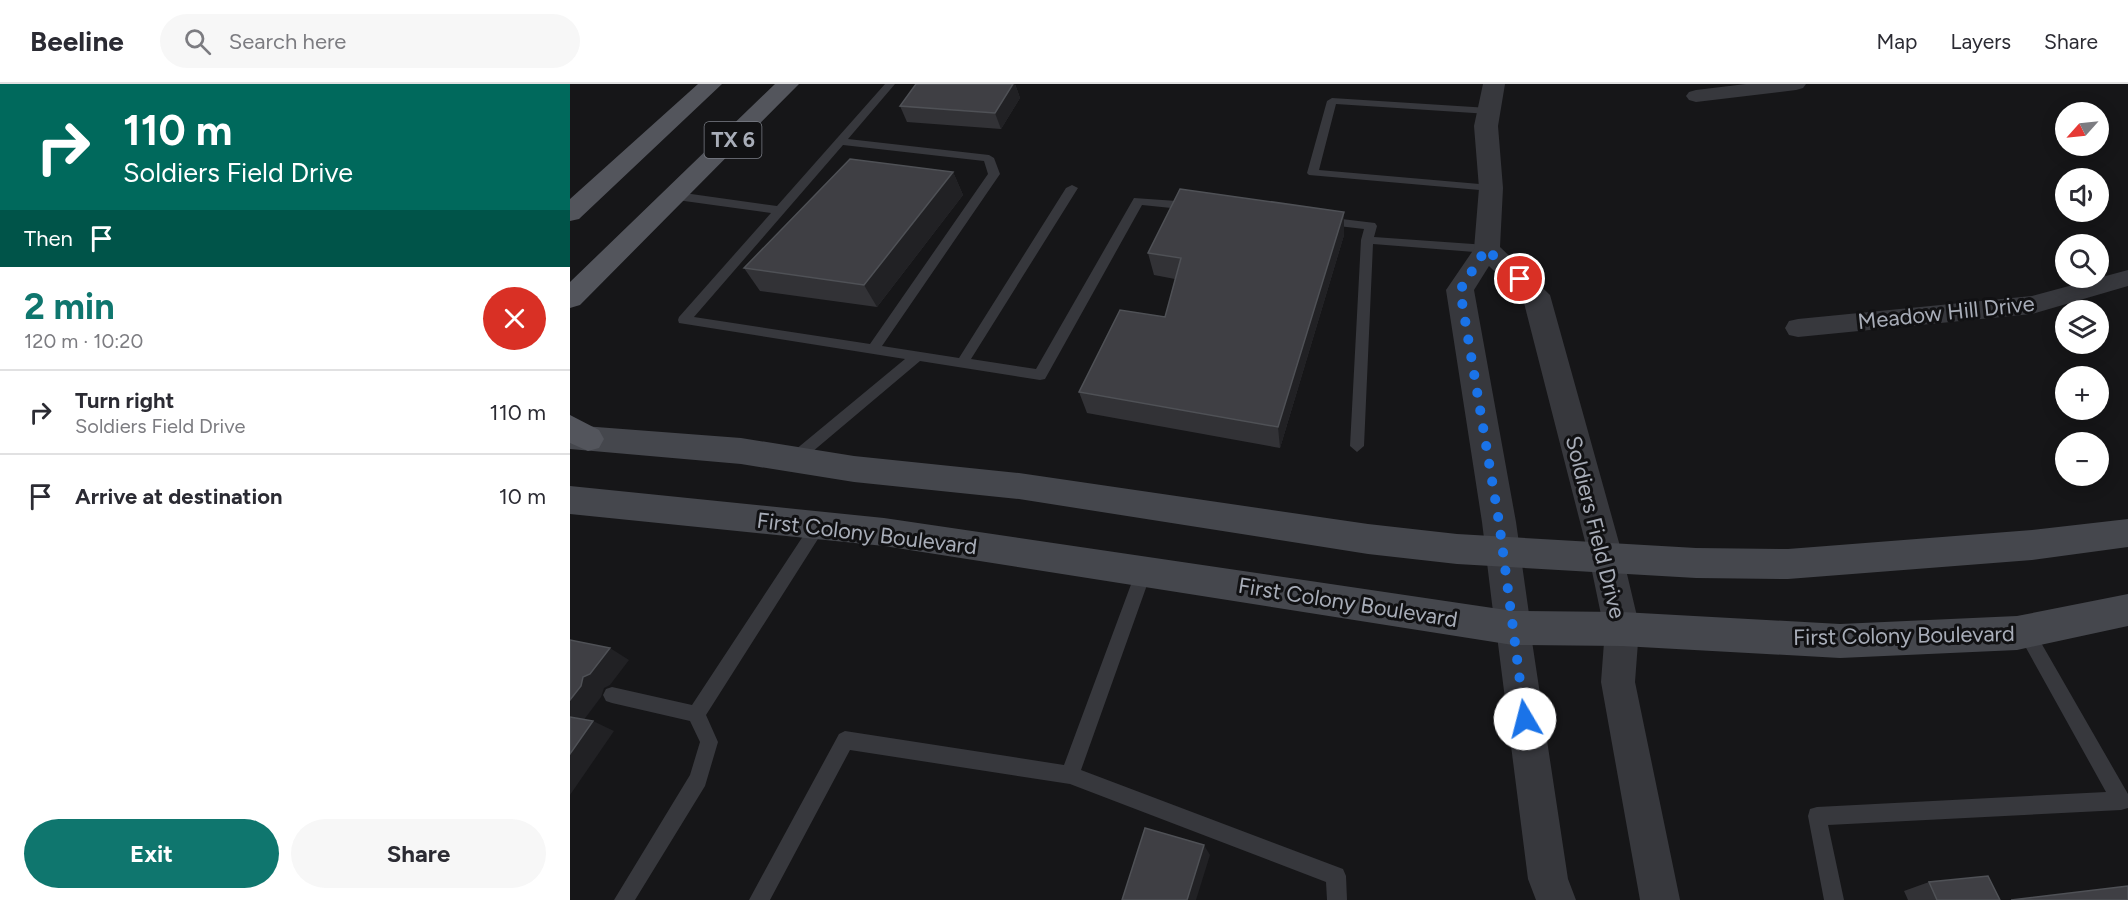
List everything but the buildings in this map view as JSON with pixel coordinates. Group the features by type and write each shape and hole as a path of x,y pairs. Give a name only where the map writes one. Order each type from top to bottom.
{"main road":[{"name":"TX 6","path":"570,213 711,84"},
{"name":"TX 6","path":"570,298 677,196 789,84"},
{"path":"576,434 687,445 854,469 1019,486 1368,539 1502,551 1696,563 1788,564 2032,545 2128,533"},
{"name":"First Colony Boulevard","path":"570,500 884,532 1513,628 1622,629 1840,641 2026,632 2128,610"}],"street":[{"path":"1494,84 1486,126 1491,188 1486,249 1460,290 1502,551 1548,879 1556,900"},
{"path":"1696,96 1796,84"},
{"name":"Soldiers Field Drive","path":"1486,249 1536,295 1606,557 1622,629 1618,682 1660,900"},
{"name":"Meadow Hill Drive","path":"1798,328 2032,305 2128,278"}],"lane":[{"path":"890,84 684,320 1040,375 1138,201 1208,208"},
{"path":"1489,111 1332,101 1313,173 1491,188"},
{"path":"840,141 989,158 994,174 874,348"},
{"path":"962,363 1072,188"},
{"path":"677,196 780,210"},
{"path":"1313,220 1371,226 1367,240 1357,446"},
{"path":"1367,240 1486,249"},
{"path":"794,459 918,356"},
{"path":"696,714 818,526"},
{"path":"1070,775 1144,571"},
{"path":"1834,900 1817,816 2121,801 2026,632"},
{"path":"612,694 696,714"},
{"path":"624,900 698,779 709,742 696,714"},
{"path":"759,900 845,740 1070,775 1336,876 1337,900"}],"route":[{"path":"1520,279 1486,249 1460,290 1499,522 1525,719"}]}
